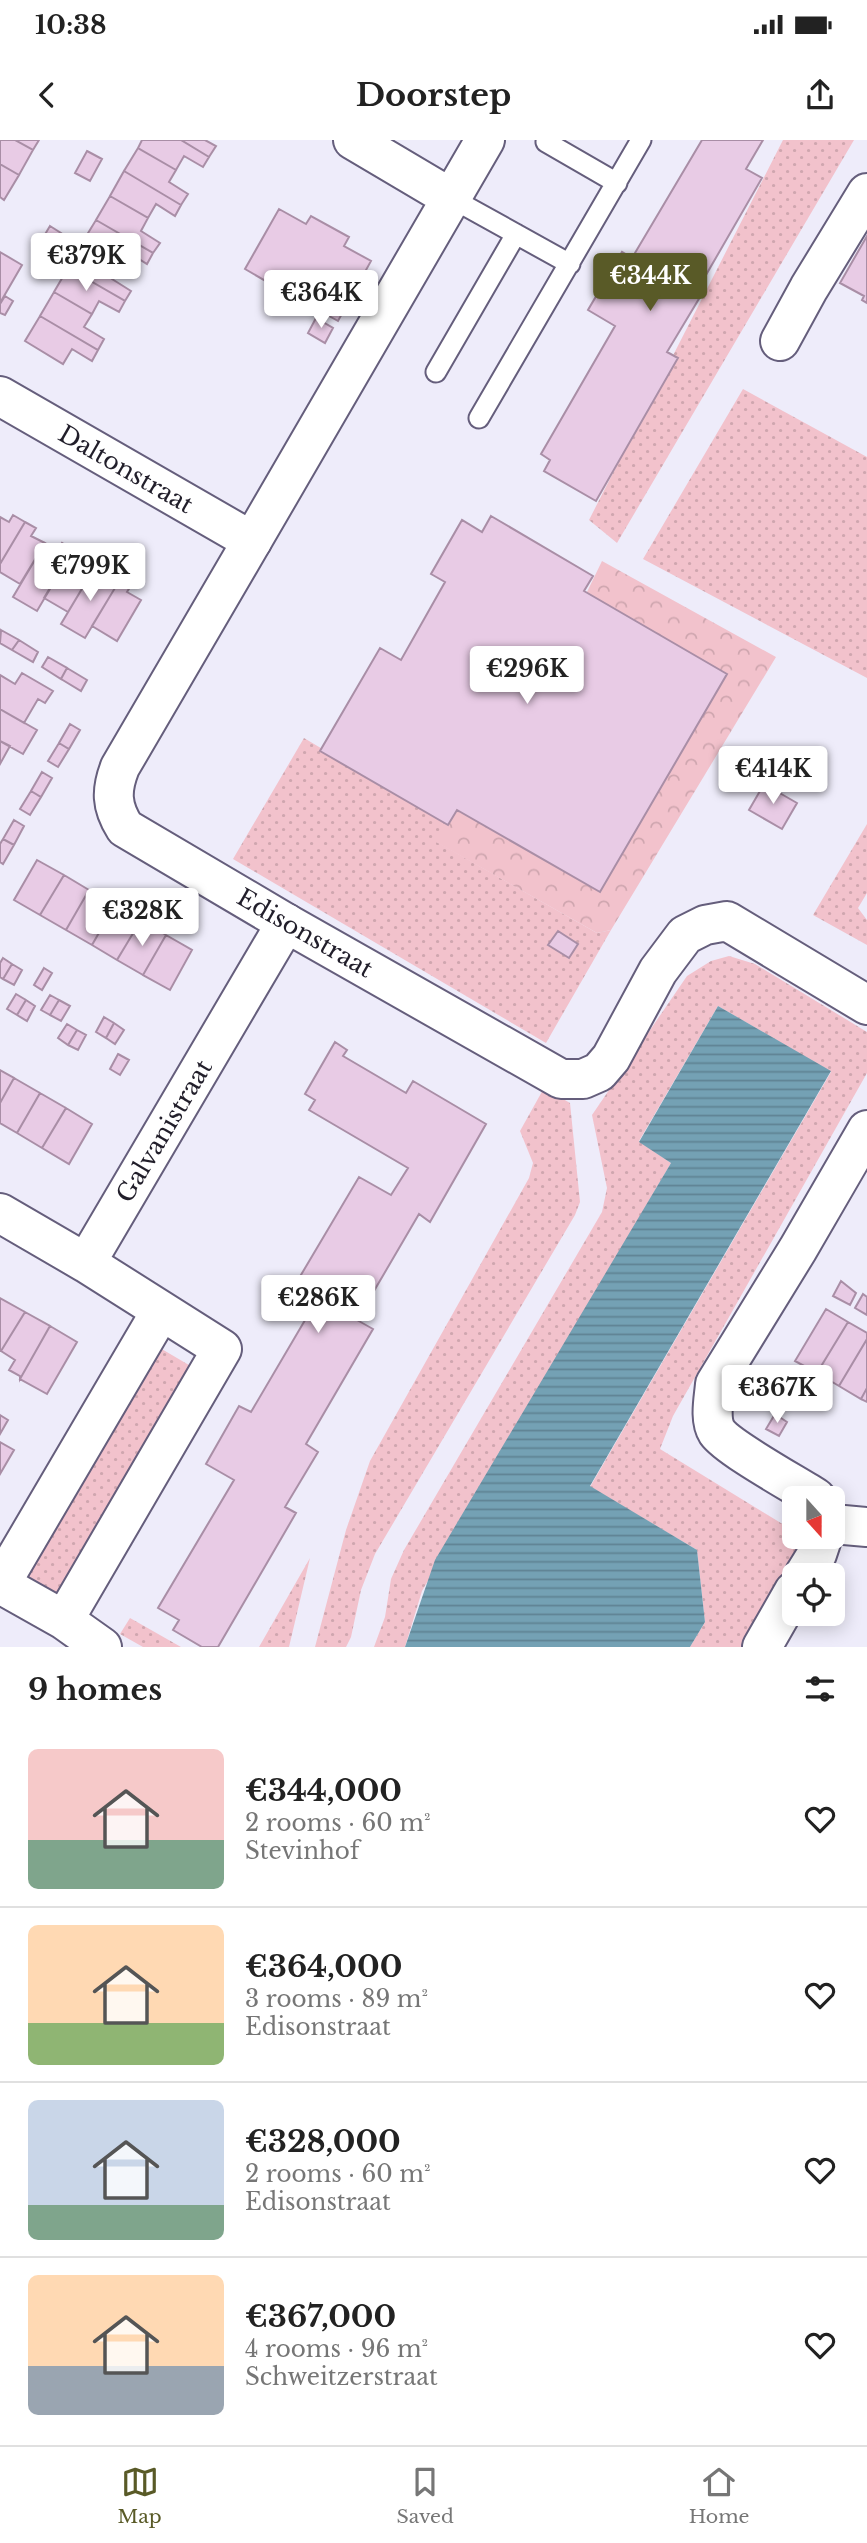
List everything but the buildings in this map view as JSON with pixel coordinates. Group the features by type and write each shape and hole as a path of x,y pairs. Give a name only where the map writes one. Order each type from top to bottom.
{"street":[{"path":"353,140 451,198"},
{"name":"Edisonstraat","path":"485,140 120,767 113,784 117,816 125,828 561,1079 583,1079 599,1072 611,1058 658,971 685,934 705,925 727,921 867,1005"},
{"path":"780,341 867,193"},
{"name":"Daltonstraat","path":"0,396 252,541"},
{"name":"Galvanistraat","path":"86,1263 286,923"},
{"path":"797,1486 717,1431 712,1408 715,1384 867,1130"},
{"path":"0,1213 86,1263 222,1349 64,1620"},
{"path":"102,1647 64,1620 0,1585 162,1311"},
{"path":"845,1525 867,1527"},
{"path":"762,1647 782,1612"}],"lane":[{"path":"479,418 642,140"},
{"path":"546,142 617,183"},
{"path":"451,198 570,264"},
{"path":"436,372 516,234"}],"green space":[{"path":"783,140 854,140 617,543 589,520"},
{"path":"743,389 867,457 867,678 643,559"},
{"path":"602,561 776,657 611,930 597,933 436,842 586,594"},
{"path":"304,738 448,824 437,842 597,933 611,930 546,1043 233,859"},
{"path":"867,824 867,893 858,908 867,920 867,945 813,915"},
{"path":"729,956 755,964 867,1032 867,1073 673,1416 660,1449 782,1524 782,1549 799,1549 791,1563 782,1563 782,1581 747,1647 690,1647 705,1622 697,1550 590,1487 831,1072 718,1006 639,1141 671,1163 422,1591 405,1647 374,1647 385,1617 391,1579 404,1550 602,1212 607,1188 592,1115 687,976 711,961"},
{"path":"544,1088 570,1103 580,1202 575,1215 375,1554 361,1590 351,1637 346,1647 315,1647 346,1530 370,1461 529,1178 533,1163 520,1131"},
{"path":"160,1348 194,1368 57,1594 23,1573"},
{"path":"310,1558 289,1647 259,1647"},
{"path":"130,1618 181,1647 143,1647 120,1634"}],"water":[{"path":"718,1006 831,1071 590,1486 697,1550 705,1622 690,1647 405,1647 435,1560 671,1163 639,1142"}]}
